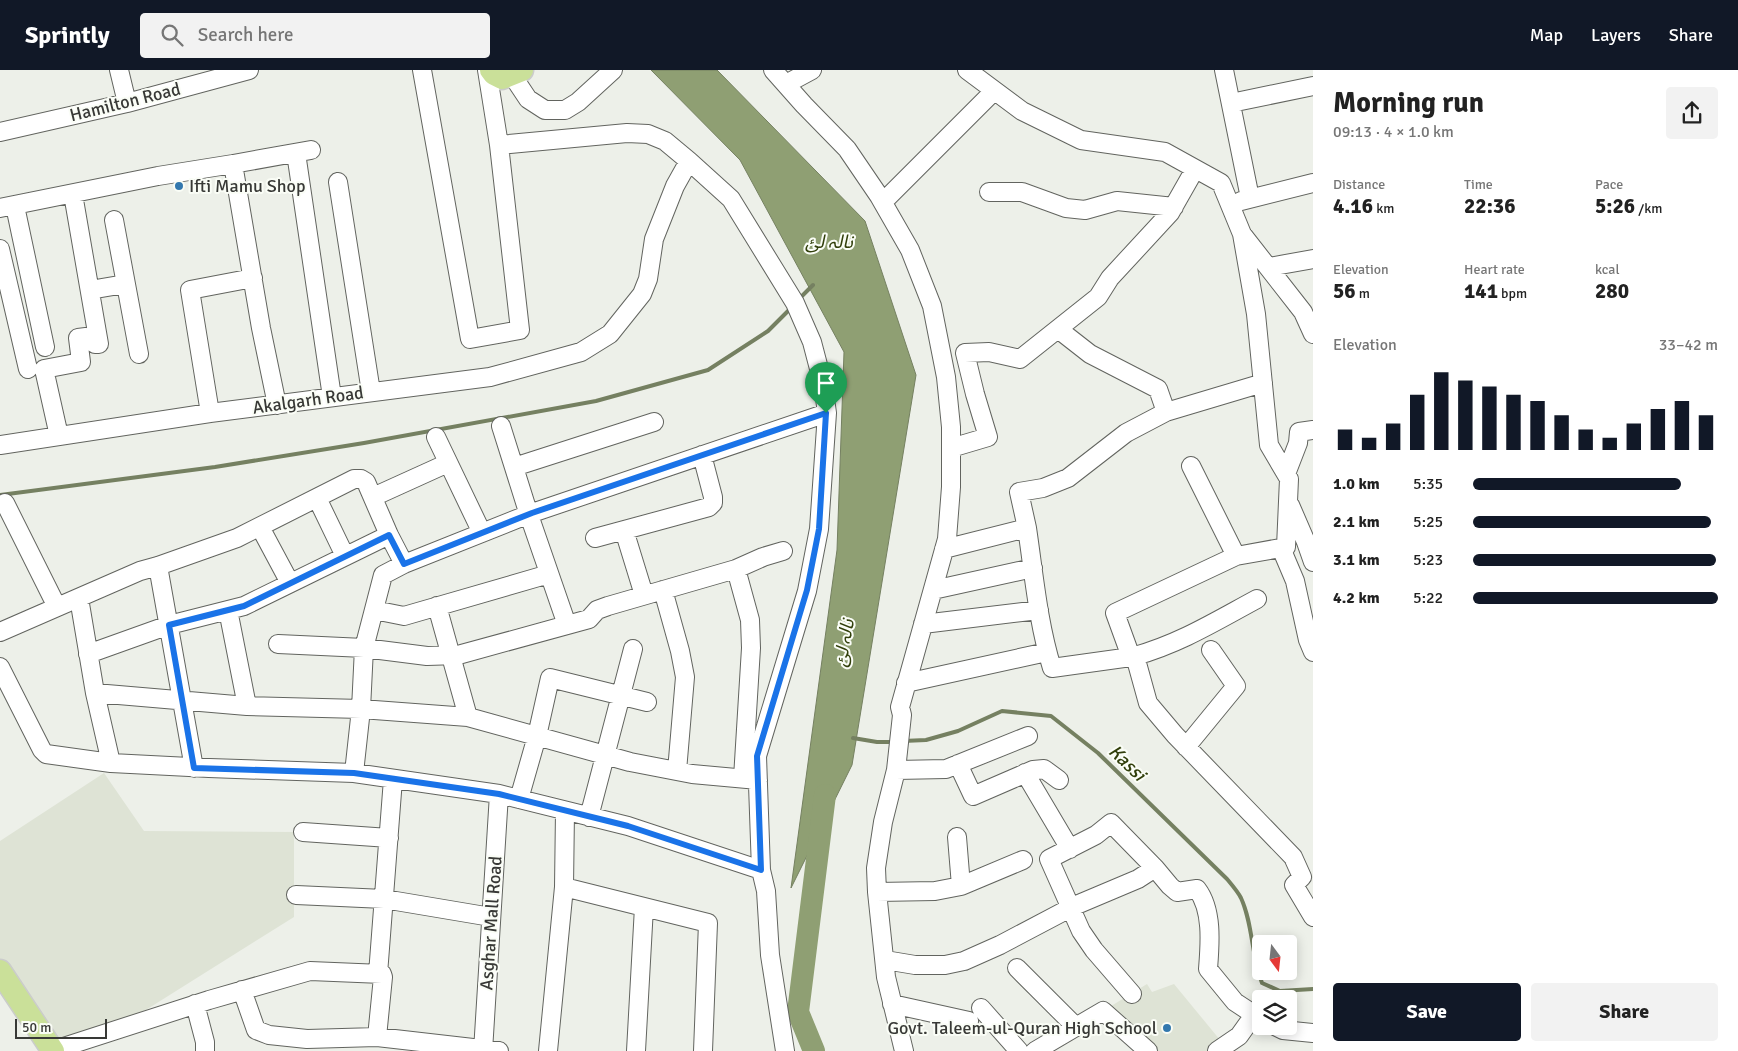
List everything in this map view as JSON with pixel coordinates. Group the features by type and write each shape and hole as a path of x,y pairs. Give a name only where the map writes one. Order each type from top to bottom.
{"main road":[{"path":"0,971 52,1051"}],"street":[{"path":"119,70 127,103"},
{"name":"Hamilton Road","path":"0,132 127,103 249,70"},
{"path":"422,70 470,339 520,330 499,145 487,70"},
{"path":"773,70 847,149 883,202 910,250 932,306 946,377 951,427 951,487 947,539 900,707 902,715 896,770 882,831 876,868 886,977 904,1051"},
{"path":"786,84 812,70"},
{"path":"967,70 1022,111 1081,140 1165,152 1220,183 1242,234 1256,314 1269,445 1289,479 1286,547 1236,556 1115,614 1133,656 1148,703 1186,747 1293,857 1302,878 1294,885 1313,916"},
{"path":"1224,70 1250,198"},
{"path":"508,72 528,99 545,110 564,110 578,102 609,74"},
{"path":"1231,103 1313,86"},
{"path":"883,202 994,91"},
{"path":"499,145 627,133 648,134 664,141 690,160 731,198 795,303 812,342 823,384 826,413 819,529 807,590 750,779"},
{"path":"45,347 7,207 158,176 304,151 332,397"},
{"name":"Akalgarh Road","path":"0,445 332,397 490,377 581,352 610,334 642,294 648,279 654,239 676,186 690,160"},
{"path":"233,164 277,405"},
{"path":"951,448 988,437 965,353 989,352 1020,360 1098,297 1110,278 1170,213 1195,169"},
{"path":"338,182 371,392"},
{"path":"1229,203 1313,183"},
{"path":"989,192 1022,192 1066,208 1085,210 1117,201 1174,207"},
{"path":"59,436 44,369 81,362 78,338 86,337 99,344 73,194"},
{"path":"114,220 138,354"},
{"path":"1242,234 1269,267 1305,302 1303,312 1313,334"},
{"path":"0,249 28,369"},
{"path":"1269,267 1313,258"},
{"path":"210,414 190,290 253,278"},
{"path":"90,290 125,284"},
{"path":"1058,329 1090,354 1158,389 1166,412"},
{"path":"1050,660 1039,610 1027,528 1019,492 1043,488 1068,478 1126,433 1166,412 1263,383"},
{"path":"354,773 361,709 364,648 383,575 404,564 528,515 826,413"},
{"path":"514,467 654,422"},
{"path":"501,426 528,515 566,625"},
{"path":"1286,474 1298,443 1299,432 1313,430"},
{"path":"436,438 482,533"},
{"path":"595,538 709,507 714,503 702,455"},
{"path":"372,497 448,463"},
{"path":"1191,466 1236,556"},
{"path":"0,632 140,571 237,538 354,480 360,479 366,482 404,564"},
{"path":"317,498 345,556"},
{"path":"1288,500 1313,562"},
{"path":"5,503 57,607"},
{"path":"260,526 290,583"},
{"path":"944,549 1027,528"},
{"path":"624,530 644,595"},
{"path":"88,654 169,625 244,606 389,535"},
{"path":"1281,548 1295,581 1308,640 1313,652"},
{"path":"278,644 364,648 427,656 458,655 589,619 597,610 602,608 736,569 763,557 783,551"},
{"path":"158,566 194,768"},
{"path":"933,590 1033,568"},
{"path":"736,569 750,620 750,779 761,870 766,891 770,955 785,1051"},
{"path":"374,610 404,616 549,574"},
{"path":"663,590 680,651 685,677 677,771"},
{"path":"79,598 95,693 111,763"},
{"path":"906,683 1050,660 1133,656 1163,648 1182,640 1257,598"},
{"path":"437,606 468,717"},
{"path":"228,610 247,706"},
{"path":"923,624 1039,610"},
{"path":"589,816 633,649"},
{"path":"1186,747 1236,686 1211,650"},
{"path":"0,668 42,750 46,754 111,763 194,768 354,773 499,794 628,826 761,870"},
{"path":"519,799 537,736 550,678 647,702"},
{"path":"95,693 247,706 361,709 468,717 630,762 692,774 750,779"},
{"path":"896,770 946,769 1028,736"},
{"path":"958,764 974,796 1033,770 1044,769 1059,780"},
{"path":"1025,773 1070,849"},
{"path":"378,974 393,779"},
{"name":"Asghar Mall Road","path":"488,1050 491,917 499,794"},
{"path":"548,1051 564,887 565,811"},
{"path":"1132,994 1085,938 1049,859 1096,836 1111,823 1177,892 1197,889 1203,896 1207,912 1210,944 1208,969 1235,1002 1252,1013"},
{"path":"303,832 389,838"},
{"path":"957,837 961,886"},
{"path":"877,892 935,891 961,886 1023,860"},
{"path":"885,960 915,965 964,961 1000,945 1101,893 1138,879 1155,868"},
{"path":"564,887 708,923 703,1051"},
{"path":"296,895 384,899 491,917"},
{"path":"636,1051 644,907"},
{"path":"1000,945 1018,968 1076,1027"},
{"path":"52,1051 195,1004 310,971 378,974 383,977 373,1042"},
{"path":"242,990 256,1030 307,1045 373,1042 488,1050"},
{"path":"195,1004 205,1042 205,1051"},
{"path":"892,1004 969,1022"},
{"path":"981,1008 1019,1051"},
{"path":"1035,1051 1053,1047 1076,1027 1103,1011 1148,1051"},
{"path":"1217,1051 1239,1036 1252,1023"},
{"path":"1297,1031 1313,1033"}],"shaded area":[{"path":"104,773 144,831 294,832 294,917 141,1013 53,1050 0,971 0,841"},
{"name":"Govt. Taleem-ul-Quran High School","path":"1147,984 1152,992 1174,984 1225,1046 1217,1051 1148,1051 1103,1011"}],"water":[{"name":"نالہ لئ","path":"651,70 717,70 865,221 916,375 852,765 791,888 837,550 844,352 740,160"}],"waterway":[{"path":"798,300 813,285"},
{"path":"0,495 215,467 364,443 596,401 708,370 768,331 792,307"},
{"name":"Kassi","path":"903,741 926,740 958,731 1002,711 1051,716 1098,753 1233,886 1245,908 1262,983 1280,991 1313,989"},
{"name":"Kassi","path":"853,738 877,742 893,742"},
{"name":"نالہ لئ","path":"814,1051 798,1012 825,795"}],"place":[{"name":"Ifti Mamu Shop","path":"179,186"},
{"name":"Govt. Taleem-ul-Quran High School","path":"1167,1028"}],"route":[{"path":"826,413 825,459 819,529 807,590 757,756 761,870 628,826 499,794 354,773 194,768 169,625 244,606 389,535 404,564 532,513 826,413"}]}
